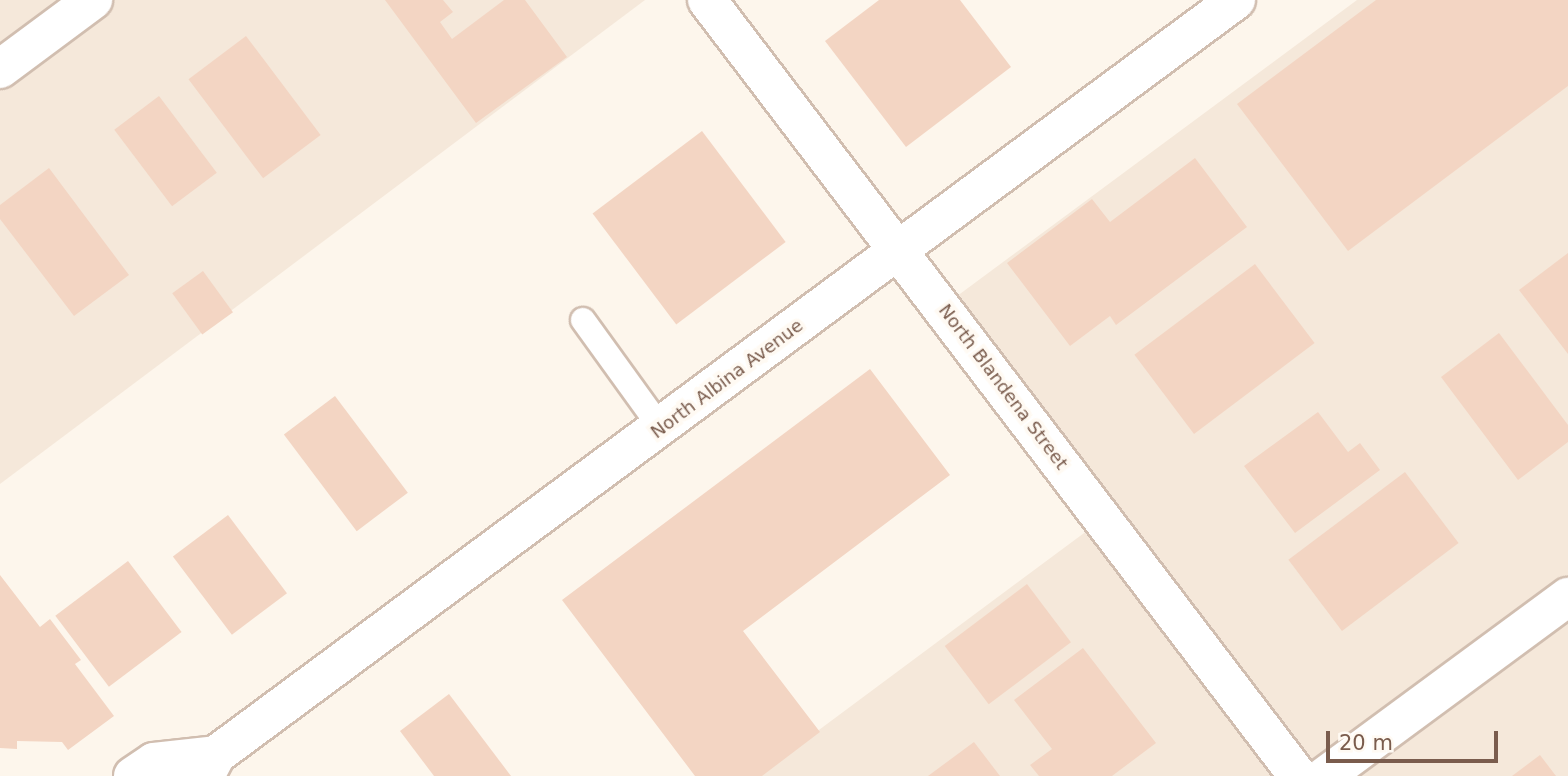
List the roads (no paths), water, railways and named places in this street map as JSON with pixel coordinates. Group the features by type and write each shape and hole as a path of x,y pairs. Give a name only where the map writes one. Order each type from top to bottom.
{"street":[{"path":"0,69 93,0"},
{"name":"North Blandena Street","path":"707,0 1298,776"},
{"name":"North Albina Avenue","path":"133,776 154,762 218,769 661,428 1236,0"},
{"path":"1325,776 1568,597"}],"lane":[{"path":"583,320 661,428"}]}
